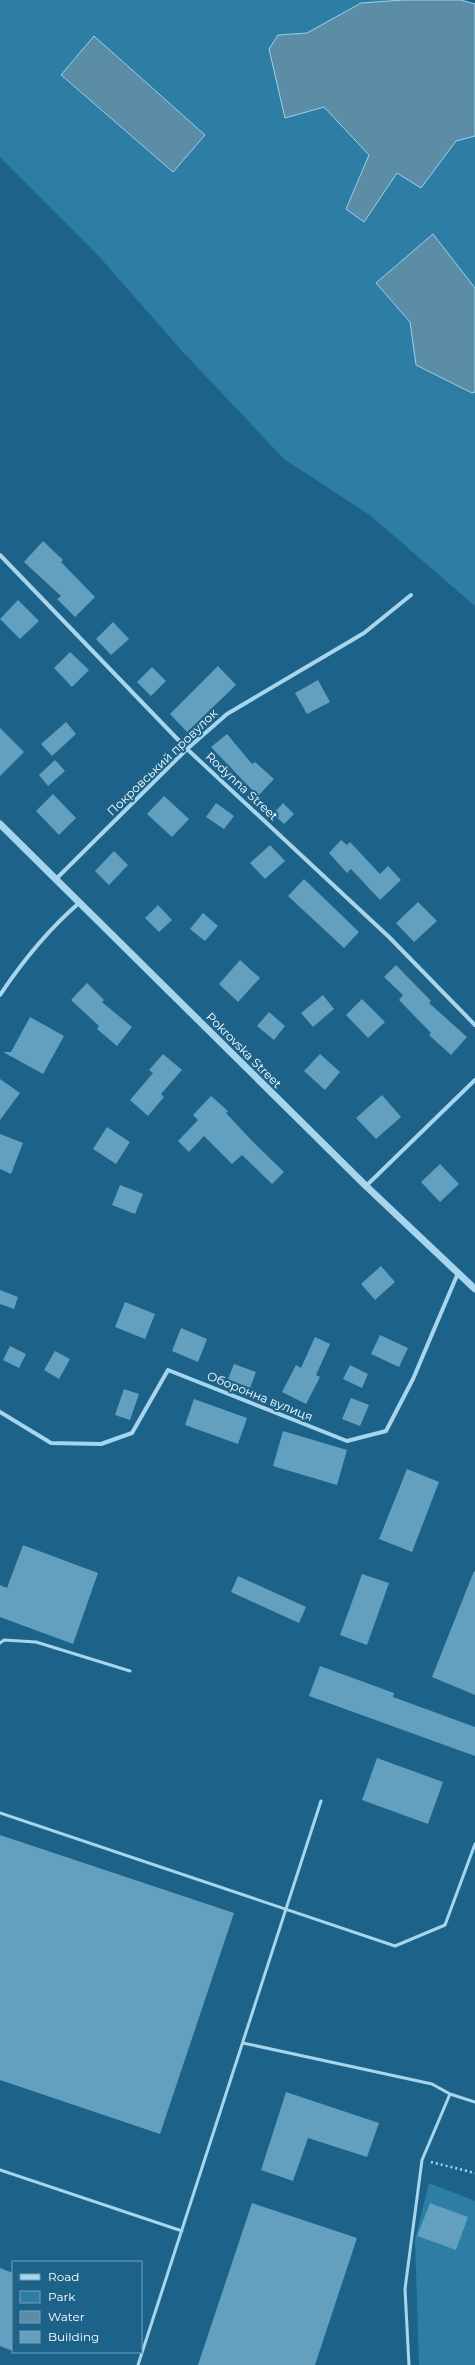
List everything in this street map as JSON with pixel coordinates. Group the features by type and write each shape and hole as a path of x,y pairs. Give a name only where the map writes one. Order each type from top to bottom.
{"street":[{"name":"Rodynna Street","path":"0,556 187,749 389,937 475,1025"},
{"name":"Покровський провулок","path":"57,878 187,749 227,714 364,633 411,595"},
{"name":"Pokrovska Street","path":"0,824 57,878 79,903 366,1186 475,1289"},
{"path":"0,995 12,976 65,915 79,903"},
{"path":"366,1186 475,1080"},
{"name":"Оборонна вулиця","path":"0,1412 51,1443 101,1444 132,1433 168,1370 347,1441 386,1431 412,1379 458,1273"}],"lane":[{"path":"0,1644 4,1640 36,1642 130,1671"},
{"path":"142,2353 321,1801"},
{"path":"0,1813 395,1946 445,1925 475,1844"},
{"path":"243,2043 432,2084 450,2094 475,2102"},
{"path":"409,2365 405,2289 422,2160 450,2094"},
{"path":"0,2170 182,2231"},
{"path":"138,2365 142,2353"}],"path":[{"path":"422,2160 475,2173"}],"green space":[{"path":"0,0 403,0 361,3 307,33 278,35 324,107 369,155 346,208 364,222 397,173 421,188 456,141 475,136 475,288 433,234 376,283 410,322 416,365 472,392 475,392 475,606 371,516 284,459 182,351 96,253 0,157","holes":["94,37 205,135 173,172 61,76"]},
{"path":"429,2183 475,2201 475,2365 419,2365 415,2240"}],"water":[{"path":"403,0 461,0 475,4 475,136 456,141 421,188 397,173 364,222 346,209 369,155 324,107 285,118 269,49 278,35 307,33 361,3"},
{"path":"94,36 205,135 173,172 61,75"},
{"path":"433,234 475,288 475,392 472,393 416,365 410,322 376,283"}],"building":[{"path":"43,541 63,560 61,562 95,597 75,617 57,599 61,596 24,562"},
{"path":"18,600 39,621 20,639 0,619"},
{"path":"113,622 129,639 111,655 96,639"},
{"path":"70,652 89,670 72,687 54,668"},
{"path":"218,666 236,685 187,732 170,714"},
{"path":"152,667 166,681 151,696 137,682"},
{"path":"318,680 330,702 307,714 295,693"},
{"path":"66,722 76,734 52,756 41,744"},
{"path":"0,728 24,752 0,776"},
{"path":"227,734 252,764 255,762 274,779 258,796 211,747"},
{"path":"55,760 65,771 48,786 39,775"},
{"path":"53,794 76,818 59,835 36,811"},
{"path":"164,796 189,819 172,837 147,814"},
{"path":"216,803 234,816 224,829 206,817"},
{"path":"283,803 294,814 284,824 273,814"},
{"path":"341,840 347,845 350,842 380,874 388,866 401,880 380,900 351,869 347,873 329,853"},
{"path":"270,845 285,861 265,879 250,863"},
{"path":"114,851 128,865 109,885 95,871"},
{"path":"304,879 359,932 344,948 288,896"},
{"path":"418,902 437,921 414,942 396,923"},
{"path":"158,905 172,920 159,932 145,918"},
{"path":"203,913 218,926 205,941 190,929"},
{"path":"240,960 260,978 238,1002 219,984"},
{"path":"396,965 431,1001 429,1003 467,1037 451,1055 429,1035 431,1033 399,1000 403,995 384,977"},
{"path":"87,983 104,1000 102,1002 132,1027 117,1046 97,1029 99,1026 71,1000"},
{"path":"323,995 334,1009 313,1027 301,1013"},
{"path":"362,999 385,1022 368,1038 346,1015"},
{"path":"269,1012 285,1026 274,1040 257,1026"},
{"path":"30,1017 64,1036 43,1074 3,1052 11,1052"},
{"path":"163,1054 182,1070 161,1094 164,1097 148,1116 130,1100 153,1073 149,1070"},
{"path":"320,1054 340,1072 325,1090 304,1071"},
{"path":"0,1079 20,1093 0,1120"},
{"path":"382,1095 401,1117 376,1139 356,1118"},
{"path":"211,1096 228,1111 226,1113 284,1172 272,1184 242,1155 232,1164 204,1136 189,1152 178,1141 198,1120 193,1115"},
{"path":"107,1127 130,1142 116,1164 93,1149"},
{"path":"0,1134 23,1143 11,1174 0,1169"},
{"path":"440,1164 459,1184 440,1202 421,1182"},
{"path":"120,1185 143,1194 135,1214 112,1205"},
{"path":"381,1266 395,1282 375,1300 361,1284"},
{"path":"0,1290 18,1297 14,1309 0,1304"},
{"path":"125,1302 155,1314 145,1339 115,1327"},
{"path":"181,1328 207,1339 198,1362 172,1351"},
{"path":"380,1335 408,1348 399,1367 371,1354"},
{"path":"315,1337 330,1344 316,1375 320,1377 306,1404 282,1392 296,1365 301,1368"},
{"path":"10,1346 26,1354 19,1368 3,1360"},
{"path":"55,1351 70,1359 59,1379 44,1370"},
{"path":"234,1364 256,1372 250,1388 228,1379"},
{"path":"350,1365 368,1374 362,1388 343,1379"},
{"path":"124,1389 139,1394 130,1420 115,1415"},
{"path":"351,1398 369,1405 360,1426 342,1419"},
{"path":"194,1399 247,1418 238,1444 185,1425"},
{"path":"283,1431 347,1450 337,1485 273,1466"},
{"path":"407,1469 439,1482 412,1552 379,1539"},
{"path":"23,1545 98,1573 73,1644 0,1617 0,1585 7,1588"},
{"path":"474,1571 475,1572 475,1695 432,1677"},
{"path":"362,1574 389,1583 367,1645 340,1635"},
{"path":"238,1576 306,1607 299,1623 231,1592"},
{"path":"320,1666 394,1693 393,1697 475,1727 475,1756 309,1696"},
{"path":"377,1758 443,1782 428,1824 362,1800"},
{"path":"0,1835 234,1913 160,2134 0,2080"},
{"path":"286,2092 379,2123 367,2157 308,2138 293,2181 261,2170"},
{"path":"252,2203 357,2238 315,2365 198,2365"},
{"path":"430,2203 468,2217 456,2250 417,2236"},
{"path":"0,2268 12,2273 12,2351 0,2346"}]}
